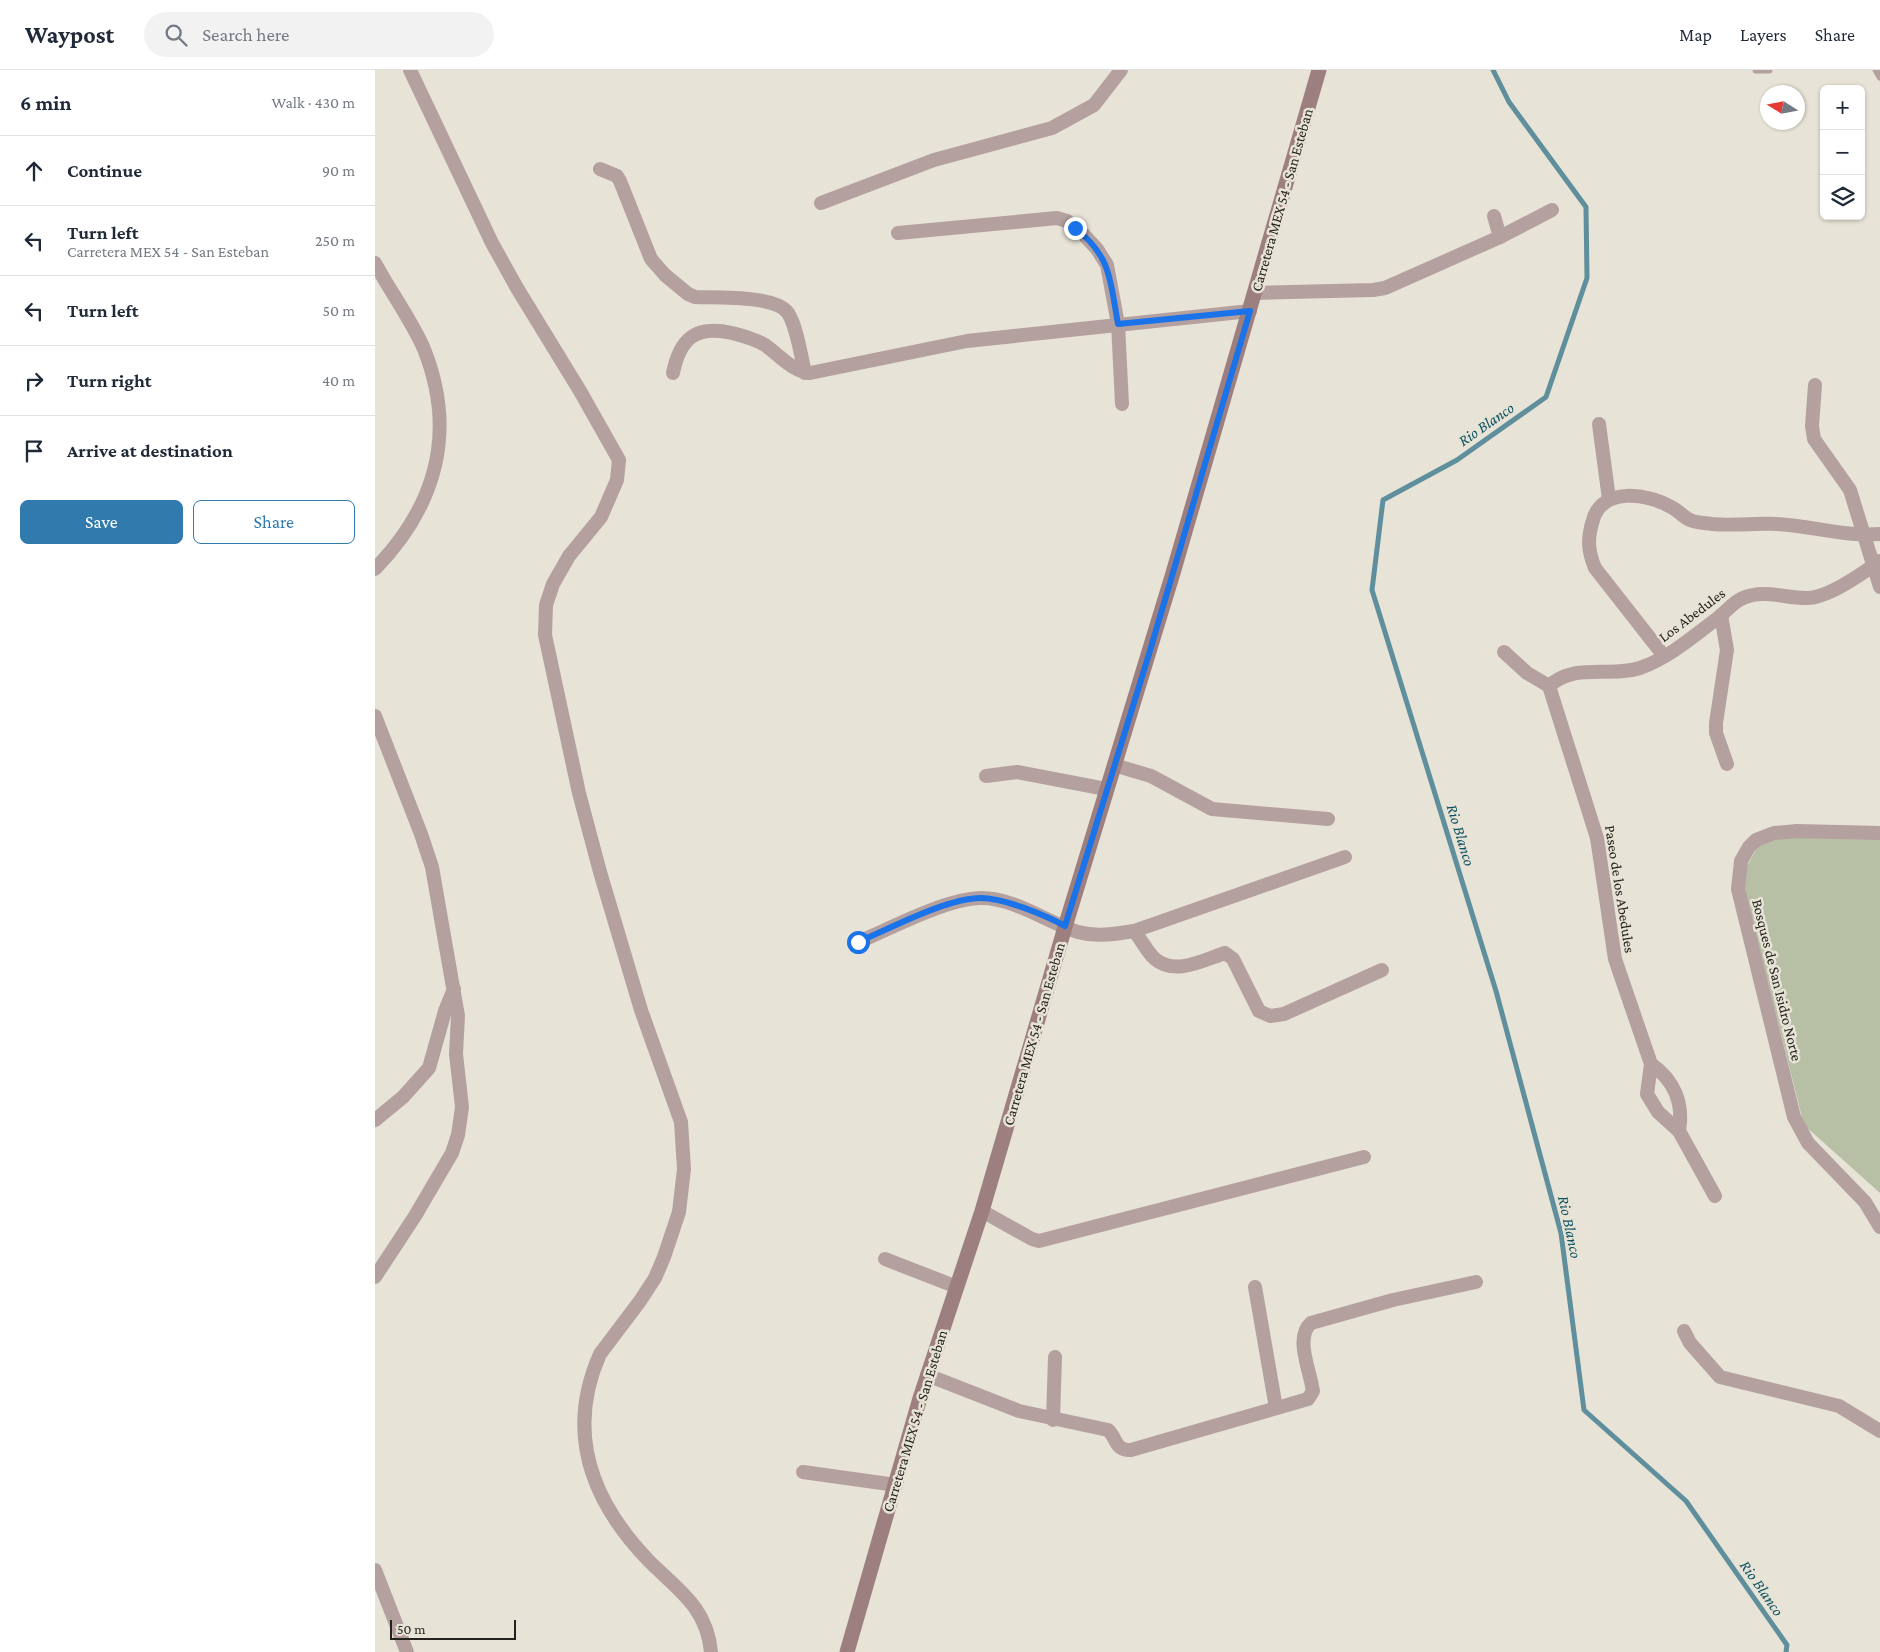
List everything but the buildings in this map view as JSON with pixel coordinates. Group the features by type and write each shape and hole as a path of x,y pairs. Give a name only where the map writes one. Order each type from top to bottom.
{"street":[{"path":"410,70 492,243 521,296 580,391 619,460 617,480 601,517 569,556 553,584 546,605 545,635 579,793 601,872 641,1010 681,1122 684,1169 679,1212 655,1278 605,1347 594,1367 587,1396 584,1435 589,1466 597,1488 633,1543 696,1606 706,1628 711,1652"},
{"path":"821,203 934,160 1052,128 1094,105 1121,70"},
{"name":"Carretera MEX 54 - San Esteban","path":"847,1652 927,1375 982,1211 1106,789 1155,636 1319,70"},
{"path":"600,169 617,176 621,180 651,258 665,275 687,294 695,297 768,302 783,307 791,320 805,373"},
{"path":"1255,293 1379,289 1500,237 1552,210"},
{"path":"1494,216 1500,237"},
{"path":"898,234 1062,219 1084,235 1103,256 1107,265 1118,324 1122,404"},
{"path":"375,263 423,347 432,374 441,418 440,443 427,489 403,537 375,569"},
{"path":"673,373 679,351 687,339 695,333 709,330 753,339 805,373 815,373 967,342 1250,311"},
{"path":"1815,385 1812,426 1814,439 1850,490 1864,535 1876,564 1880,587"},
{"path":"1599,424 1609,499"},
{"path":"1664,656 1601,577 1590,556 1589,537 1594,516 1599,507 1609,499 1639,496 1671,507 1691,521 1712,524 1778,524 1864,535 1880,534"},
{"name":"Los Abedules","path":"1549,686 1556,680 1575,672 1629,670 1664,656 1743,598 1760,594 1814,597 1876,564"},
{"path":"1721,615 1727,650 1716,733 1727,764"},
{"path":"1503,652 1527,673 1549,686"},
{"name":"Paseo de los Abedules","path":"1549,686 1597,838 1615,959 1651,1064 1647,1088 1649,1098 1665,1120 1679,1131 1715,1196"},
{"path":"375,716 432,867 458,1016 456,1054 462,1107 458,1135 452,1153 415,1216 377,1268"},
{"path":"1114,765 1151,776 1212,809 1328,820"},
{"path":"986,776 1017,772 1106,789"},
{"name":"Bosques de San Isidro Norte","path":"1880,833 1785,831 1763,836 1749,846 1744,854 1737,879 1747,932 1794,1117 1808,1143 1865,1202 1880,1227"},
{"path":"858,942 946,906 982,898 997,900 1089,934 1135,931 1345,858"},
{"path":"1135,931 1155,958 1169,967 1183,966 1225,953 1233,959 1259,1012 1270,1016 1283,1014 1382,970"},
{"path":"375,1120 403,1097 429,1068 445,1011 454,989"},
{"name":"Paseo de los Abedules","path":"1651,1064 1666,1076 1675,1089 1681,1114 1679,1131"},
{"path":"982,1211 1039,1241 1364,1157"},
{"path":"885,1259 957,1287"},
{"path":"927,1375 1019,1411 1053,1420 1108,1430 1113,1435 1117,1446 1126,1450 1304,1401 1311,1395 1313,1386 1303,1340 1306,1327 1311,1323 1393,1300 1476,1282"},
{"path":"1255,1287 1276,1408"},
{"path":"1684,1331 1690,1343 1720,1377 1843,1408 1880,1431"},
{"path":"1053,1420 1055,1357"},
{"path":"803,1472 896,1485"},
{"path":"375,1570 407,1652"}],"lane":[{"path":"1757,70 1769,70"},
{"path":"1875,70 1880,77"}],"green space":[{"path":"1779,829 1880,833 1880,1193 1804,1125 1741,876 1759,845"}],"waterway":[{"name":"Rio Blanco","path":"1493,70 1509,102 1586,207 1587,278 1546,397 1457,460 1383,500 1372,590 1496,991 1561,1233 1584,1410 1686,1501 1787,1645 1786,1652"}],"route":[{"path":"858,942 953,903 982,898 997,900 1065,926 1149,654 1250,311 1118,324 1107,265 1103,256 1075,228"}]}
